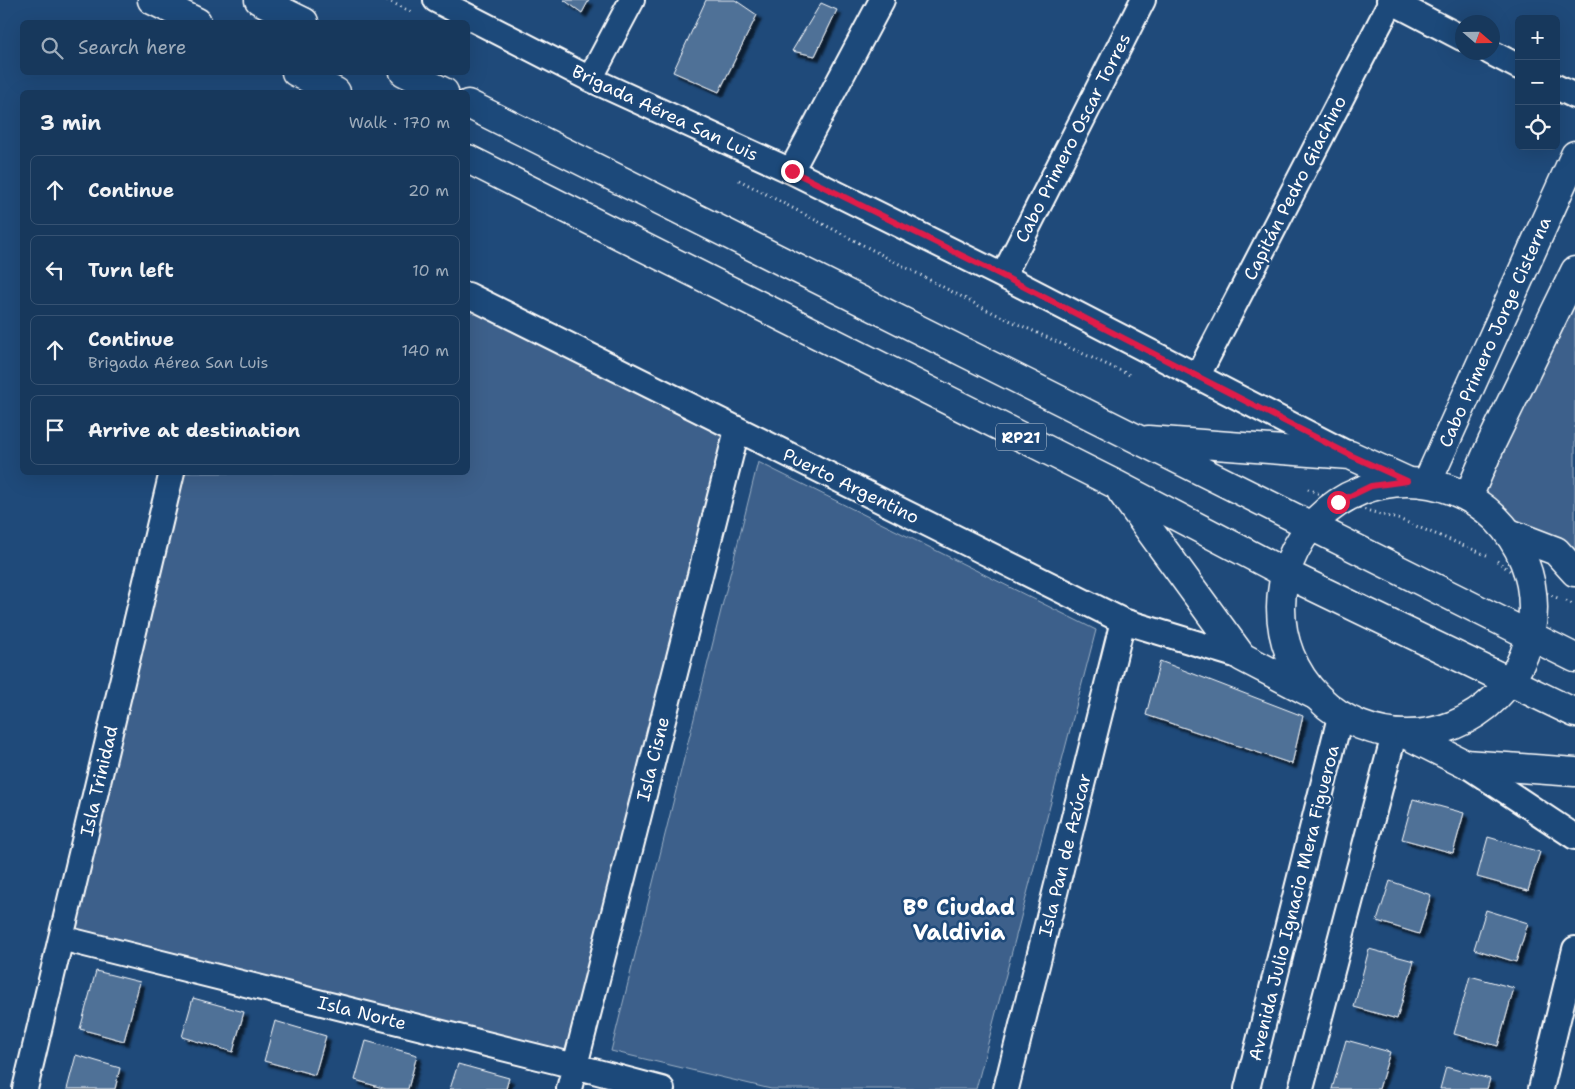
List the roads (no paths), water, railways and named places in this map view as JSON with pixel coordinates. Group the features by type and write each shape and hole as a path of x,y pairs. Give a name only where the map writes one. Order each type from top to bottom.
{"main road":[{"path":"152,0 193,20"},
{"path":"259,0 300,20"},
{"path":"302,75 332,90"},
{"path":"410,75 440,90"},
{"path":"470,105 1575,658"},
{"name":"Cabo Primero Jorge Cisterna","path":"1417,482 1575,155"},
{"name":"RP21","path":"470,160 1285,572 1575,713"},
{"path":"1468,497 1492,442 1575,271"},
{"path":"1136,439 1350,455 1417,482 1448,488 1468,497 1491,513 1510,534 1526,565 1533,600 1530,635 1522,659 1510,682 1482,710 1447,729 1401,735"},
{"path":"1313,694 1290,657 1280,616 1285,572 1295,548 1310,526 1338,502 1371,486 1417,482"},
{"path":"1117,486 1242,657 1313,694 1340,717 1366,729 1401,735 1465,764 1575,772"},
{"path":"1510,534 1566,556 1575,572"}],"street":[{"name":"Brigada Aérea San Luis","path":"436,0 590,79 792,171 1003,276 1350,455"},
{"path":"590,79 632,0"},
{"path":"792,171 882,0"},
{"name":"Cabo Primero Oscar Torres","path":"1003,276 1143,0"},
{"path":"1391,0 1455,34"},
{"name":"Capitán Pedro Giachino","path":"1197,377 1391,0"},
{"path":"1500,57 1515,65"},
{"path":"1560,89 1575,96"},
{"name":"Puerto Argentino","path":"470,296 1123,621 1242,657"},
{"name":"Isla Cisne","path":"569,1089 737,430"},
{"name":"Isla Trinidad","path":"26,1089 171,475"},
{"name":"Isla Pan de Azúcar","path":"1006,1089 1123,621"},
{"name":"Avenida Julio Ignacio Mera Figueroa","path":"1247,1089 1340,717"},
{"path":"1301,1089 1401,735"},
{"path":"1465,764 1575,837"},
{"name":"Isla Norte","path":"61,938 662,1089"},
{"path":"1542,1089 1575,949"}],"district":[{"name":"Bº Ciudad Valdivia","path":"959,920"}]}
